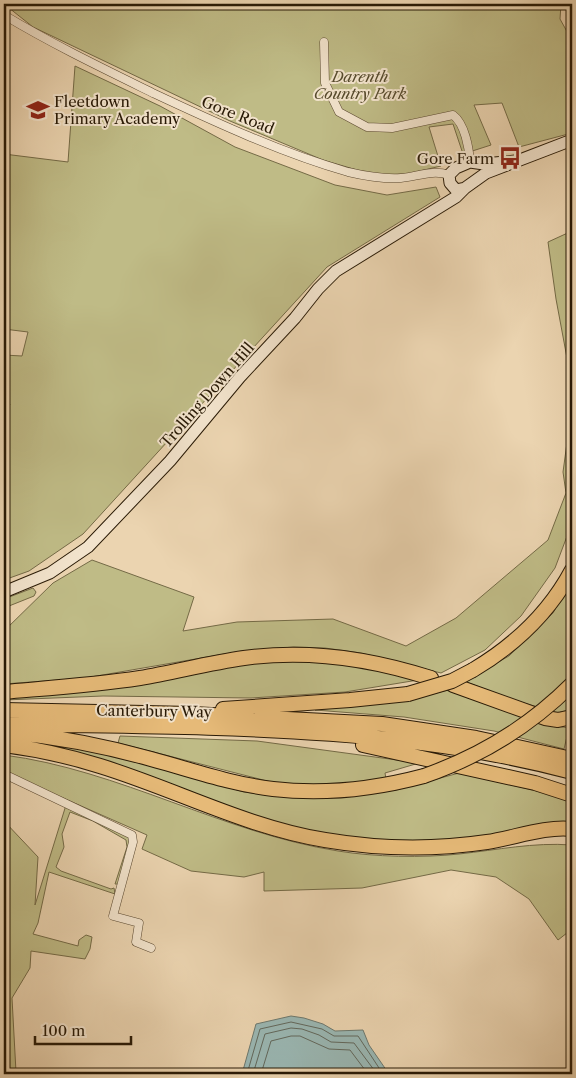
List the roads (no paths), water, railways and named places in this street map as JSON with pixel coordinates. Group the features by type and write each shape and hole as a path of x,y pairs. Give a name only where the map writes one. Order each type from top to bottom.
{"highway":[{"path":"192,714 236,707 350,700 408,694 452,680 472,670 506,648 538,619 572,570"},
{"path":"6,691 101,683 243,658 293,654 332,655 363,660 431,678"},
{"path":"4,732 100,746 228,780 280,789 344,790 382,785 424,776 462,761 500,741 538,715 572,684"},
{"path":"453,685 545,718 558,720 572,717"},
{"name":"Canterbury Way","path":"4,710 192,714"},
{"path":"192,714 382,724 476,738 563,766"},
{"name":"Canterbury Way","path":"4,724 304,732"},
{"path":"304,732 363,736 563,766 572,759"},
{"path":"304,732 535,783 572,795"},
{"path":"4,745 86,761 257,823 329,841 374,846 440,847 487,842 552,830 572,829"}],"main road":[{"name":"Trolling Down Hill","path":"4,592 50,573 88,547 181,449 318,289 345,265 456,197 480,176 572,140"},
{"path":"465,188 456,190 449,179 456,168 473,163 515,162"},
{"path":"473,163 479,168 480,176"},
{"name":"Trolling Down Hill","path":"429,212 441,199 449,179"}],"street":[{"name":"Gore Road","path":"4,15 116,75 214,122 327,164 362,175 383,178 404,178 435,172 449,179"},
{"path":"324,42 325,83 339,112 367,127 392,128 453,115 458,120 473,163"},
{"path":"4,774 132,836 133,842 113,916 139,923 136,942 152,948"}],"water":[{"path":"291,1016 323,1024 335,1031 363,1030 369,1045 389,1074 242,1074 256,1024"}],"place":[{"name":"Fleetdown Primary Academy","path":"38,110"},
{"name":"Gore Farm","path":"510,158"}],"park label":[{"name":"Darenth Country Park","path":"360,84"}]}
